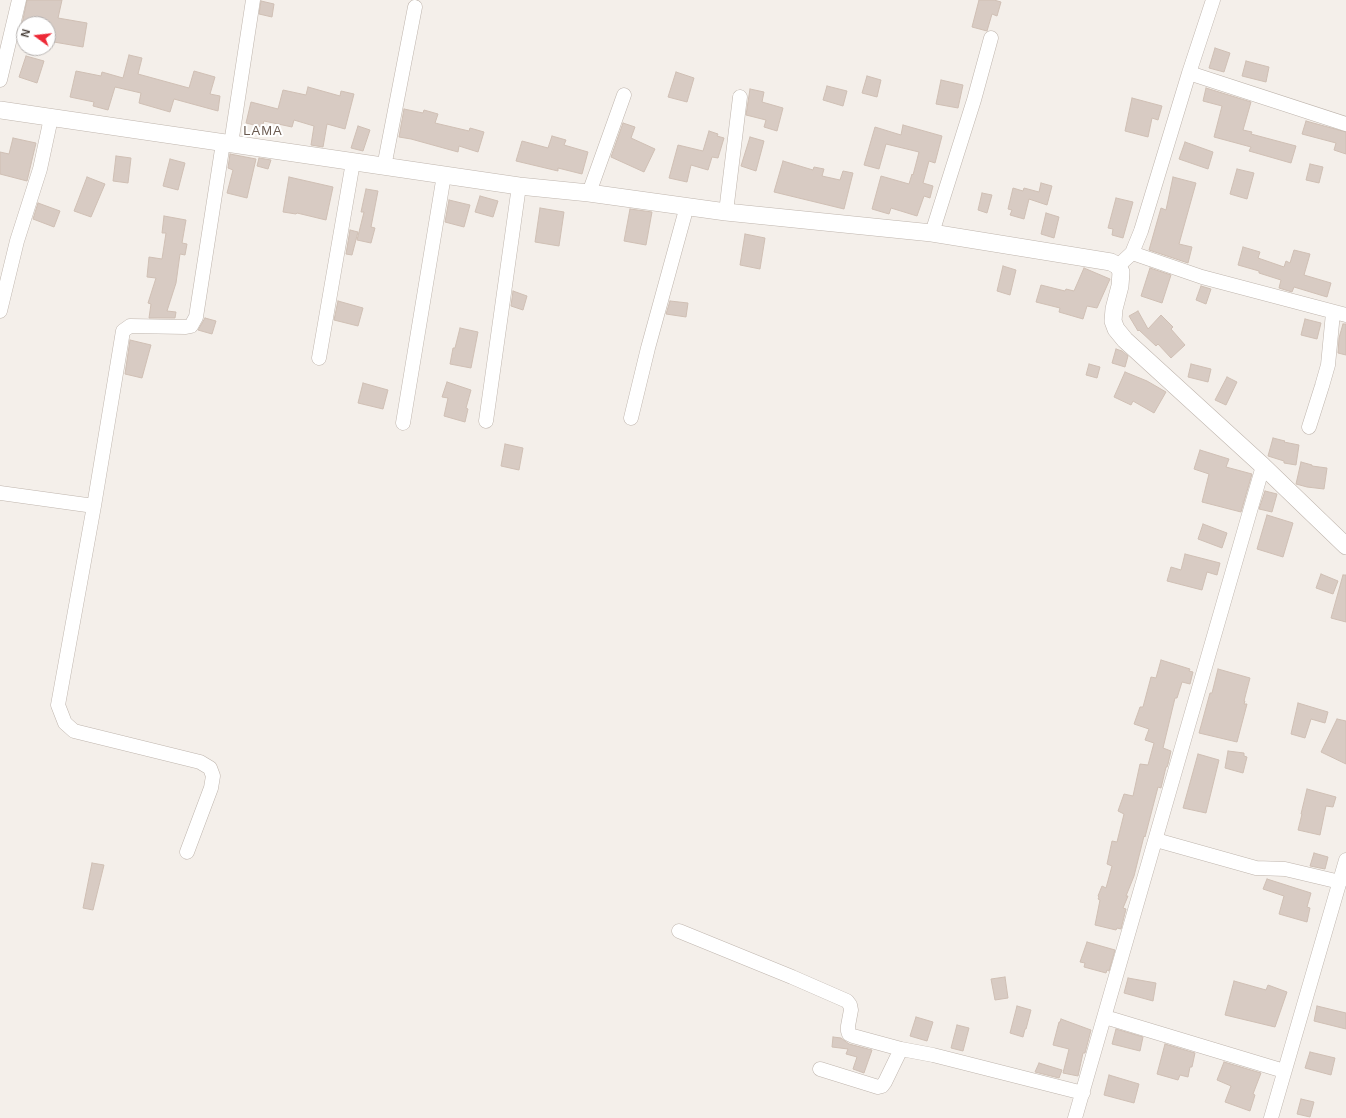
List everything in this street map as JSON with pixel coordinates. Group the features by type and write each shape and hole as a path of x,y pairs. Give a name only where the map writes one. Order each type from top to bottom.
{"street":[{"path":"0,80 19,0"},
{"path":"187,852 211,788 213,776 210,768 200,762 74,731 65,722 58,706 94,506 123,331 130,326 186,328 191,326 196,317 254,0"},
{"path":"1118,266 1132,253 1141,231 1213,0"},
{"path":"384,167 415,7"},
{"path":"932,233 992,38"},
{"path":"1189,73 1346,124"},
{"path":"589,193 624,95"},
{"path":"726,212 740,97"},
{"path":"0,110 519,186 589,193 726,212 932,233 1104,260 1118,266 1121,272 1120,286 1113,321 1116,329 1125,340 1263,466 1346,546"},
{"path":"0,311 17,241 40,168 51,118"},
{"path":"319,358 353,162"},
{"path":"403,423 444,174"},
{"path":"486,421 519,186"},
{"path":"631,418 648,348 687,206"},
{"path":"1132,253 1202,277 1340,314 1328,365 1309,427"},
{"path":"1075,1118 1263,466"},
{"path":"0,493 94,506"},
{"path":"1156,840 1256,868 1285,869 1340,882"},
{"path":"1271,1118 1346,860"},
{"path":"679,931 847,1001 851,1010 848,1031 849,1034 853,1036 1083,1093"},
{"path":"1105,1017 1284,1071"},
{"path":"820,1069 878,1087 882,1086 885,1082 901,1049"}],"building":[{"path":"27,0 62,0 58,18 87,23 83,47 56,42 56,16 24,16"},
{"path":"979,0 994,0 1001,2 997,16 992,14 987,31 972,27"},
{"path":"261,1 274,4 272,17 259,14"},
{"path":"1215,48 1230,53 1224,72 1209,68"},
{"path":"129,55 142,58 138,74 189,88 194,71 215,77 210,94 220,96 218,111 174,99 170,112 139,103 141,93 115,87 108,110 93,106 94,102 70,97 76,71 101,76 102,72 123,78"},
{"path":"26,56 44,61 37,83 19,77"},
{"path":"1246,61 1269,67 1266,82 1242,76"},
{"path":"676,72 694,78 687,102 668,97"},
{"path":"867,76 881,80 877,97 862,93"},
{"path":"941,80 963,85 958,108 936,104"},
{"path":"827,86 847,91 843,106 823,100"},
{"path":"308,87 340,96 341,91 354,94 345,129 327,124 323,147 311,145 314,126 294,120 292,127 264,121 262,127 246,123 251,102 278,109 283,90 306,95"},
{"path":"1206,88 1251,102 1243,130 1252,132 1251,134 1296,146 1291,163 1249,151 1251,147 1214,137 1222,106 1203,101"},
{"path":"750,89 764,92 762,102 783,108 777,131 764,127 766,120 746,115"},
{"path":"1132,98 1162,106 1158,120 1152,118 1148,137 1125,131"},
{"path":"404,109 423,113 424,110 438,114 435,123 469,131 470,128 484,132 478,152 459,146 458,152 399,137"},
{"path":"1306,121 1346,132 1346,154 1334,150 1336,143 1302,134"},
{"path":"623,123 635,127 631,138 655,149 644,172 611,157"},
{"path":"903,125 942,136 935,163 929,161 923,183 933,186 930,198 924,196 917,216 891,208 889,214 872,209 881,176 909,184 919,152 886,144 879,169 864,165 875,127 901,135"},
{"path":"358,126 370,130 363,151 351,148"},
{"path":"709,131 724,138 718,158 712,157 708,170 691,165 687,182 669,178 678,145 703,151"},
{"path":"552,136 566,140 564,145 588,152 582,174 558,168 558,171 516,161 522,141 548,148"},
{"path":"750,137 764,141 756,171 741,166"},
{"path":"13,138 36,143 27,181 0,174 0,152 9,154"},
{"path":"1185,142 1213,152 1208,169 1179,159"},
{"path":"230,154 256,159 247,198 227,193 233,170 228,168"},
{"path":"116,156 131,158 128,183 113,181"},
{"path":"259,158 271,160 268,169 257,166"},
{"path":"170,159 185,163 178,190 163,186"},
{"path":"783,161 813,170 814,167 824,169 822,176 840,180 843,171 853,173 844,209 774,192"},
{"path":"1310,164 1323,167 1319,183 1306,180"},
{"path":"1237,169 1254,173 1247,199 1230,194"},
{"path":"87,177 105,184 91,217 74,211"},
{"path":"289,177 333,187 326,220 297,213 283,212"},
{"path":"1173,177 1196,183 1179,244 1192,247 1188,263 1149,250 1161,208 1166,210"},
{"path":"1041,183 1052,186 1047,205 1029,199 1024,219 1010,215 1012,210 1008,209 1013,188 1023,191 1024,188 1039,192"},
{"path":"366,189 378,191 371,227 375,228 371,243 357,240 364,212 361,212"},
{"path":"982,193 992,195 987,213 978,210"},
{"path":"480,196 498,201 493,217 475,212"},
{"path":"1116,198 1133,202 1123,238 1112,235 1113,229 1108,228"},
{"path":"449,200 470,205 464,227 445,222"},
{"path":"38,203 60,211 54,227 33,219"},
{"path":"540,208 564,212 559,246 535,242"},
{"path":"630,209 652,212 646,245 624,241"},
{"path":"1046,213 1059,217 1054,238 1041,234"},
{"path":"164,216 186,220 182,243 187,244 185,255 180,254 176,283 167,311 176,312 175,318 149,318 151,304 148,303 156,278 147,277 149,257 162,259 166,233 162,233"},
{"path":"350,230 358,232 352,255 346,254"},
{"path":"745,234 765,238 760,269 740,265"},
{"path":"1243,247 1260,252 1258,258 1284,267 1286,261 1290,263 1294,250 1310,254 1304,275 1331,283 1327,297 1294,287 1292,292 1279,288 1281,280 1259,273 1259,271 1238,265"},
{"path":"1003,266 1016,270 1010,295 997,291"},
{"path":"1084,268 1110,279 1097,308 1087,306 1083,319 1059,312 1060,308 1036,302 1041,285 1065,291 1066,289 1074,291"},
{"path":"1150,268 1171,275 1162,303 1141,296"},
{"path":"1201,286 1211,289 1206,304 1196,300"},
{"path":"513,291 527,296 523,310 511,306"},
{"path":"338,301 363,308 358,326 334,320"},
{"path":"670,301 688,303 686,317 666,314"},
{"path":"1138,311 1148,329 1161,315 1173,327 1171,329 1185,345 1171,358 1158,344 1156,346 1139,330 1138,331 1129,316"},
{"path":"205,318 216,321 212,334 198,330"},
{"path":"1305,319 1321,323 1317,339 1301,335"},
{"path":"1343,324 1346,324 1346,355 1338,353 1339,338"},
{"path":"460,328 478,332 471,368 450,364 453,348 455,348"},
{"path":"130,340 151,345 142,378 125,374"},
{"path":"1116,349 1122,351 1128,356 1125,367 1112,363"},
{"path":"1089,364 1100,367 1097,378 1086,375"},
{"path":"1191,364 1211,369 1208,382 1188,377"},
{"path":"1125,372 1147,381 1166,392 1154,413 1133,401 1131,405 1114,397"},
{"path":"1227,377 1237,382 1226,405 1215,400"},
{"path":"447,382 471,390 466,408 468,409 465,422 444,416 448,398 442,397"},
{"path":"363,383 388,390 383,409 358,403"},
{"path":"1273,438 1299,445 1296,465 1284,463 1284,461 1268,456"},
{"path":"505,444 523,448 519,470 501,466"},
{"path":"1200,450 1229,459 1226,467 1252,474 1241,512 1202,502 1209,474 1194,469"},
{"path":"1301,462 1312,466 1327,468 1324,489 1296,484"},
{"path":"1265,491 1277,494 1272,512 1259,509"},
{"path":"1267,515 1293,523 1283,557 1257,549"},
{"path":"1203,524 1227,533 1222,548 1198,539"},
{"path":"1185,554 1220,563 1217,575 1207,572 1202,590 1167,581 1171,567 1181,570"},
{"path":"1321,574 1338,581 1333,594 1316,588"},
{"path":"1343,575 1346,575 1346,622 1331,618"},
{"path":"1161,660 1190,669 1189,671 1193,672 1190,684 1182,682 1177,698 1175,698 1163,748 1171,751 1168,764 1161,788 1158,787 1134,876 1126,896 1128,896 1123,908 1126,909 1121,929 1117,928 1116,930 1095,925 1100,900 1098,899 1098,896 1102,886 1106,888 1112,866 1107,864 1112,841 1117,842 1124,814 1118,811 1124,794 1133,796 1140,764 1148,765 1154,743 1145,740 1149,729 1134,724 1140,707 1143,707 1151,677 1156,678"},
{"path":"1218,669 1250,678 1244,701 1244,704 1247,704 1237,742 1199,733"},
{"path":"1298,703 1328,712 1325,723 1311,719 1305,738 1291,734"},
{"path":"1337,719 1346,721 1346,764 1321,752"},
{"path":"1228,751 1244,753 1244,756 1247,757 1243,773 1225,768"},
{"path":"1198,754 1219,760 1206,813 1183,808"},
{"path":"1307,789 1336,797 1333,807 1326,806 1320,835 1298,830"},
{"path":"1314,853 1328,857 1325,869 1310,866"},
{"path":"92,863 104,865 93,910 83,908"},
{"path":"1267,879 1311,893 1307,907 1310,908 1307,922 1279,914 1284,896 1263,889"},
{"path":"1087,942 1115,950 1109,971 1107,970 1106,973 1084,967 1085,963 1080,962"},
{"path":"1005,977 1008,998 995,1000 991,979"},
{"path":"1128,978 1156,983 1153,1001 1124,993"},
{"path":"1234,981 1266,990 1268,985 1287,992 1275,1027 1225,1015"},
{"path":"1017,1006 1031,1010 1023,1037 1010,1033"},
{"path":"1317,1006 1346,1013 1346,1029 1314,1021"},
{"path":"916,1017 933,1022 927,1041 910,1036"},
{"path":"1061,1019 1091,1030 1085,1053 1083,1053 1078,1076 1063,1073 1069,1049 1053,1045"},
{"path":"957,1025 969,1028 963,1051 951,1048"},
{"path":"1116,1029 1143,1037 1140,1051 1112,1044"},
{"path":"833,1037 841,1038 849,1044 872,1050 864,1073 853,1069 857,1057 846,1054 848,1049 832,1047"},
{"path":"1165,1044 1195,1053 1188,1077 1180,1075 1178,1080 1157,1074"},
{"path":"1310,1052 1335,1058 1331,1075 1305,1068"},
{"path":"1224,1062 1261,1073 1253,1094 1255,1095 1250,1111 1225,1102 1231,1086 1217,1080"},
{"path":"1039,1063 1062,1070 1059,1078 1035,1072"},
{"path":"1109,1075 1139,1084 1134,1103 1104,1095"},
{"path":"1301,1099 1314,1102 1310,1117 1297,1114"}],"district":[{"name":"LAMA","path":"263,131"}]}
